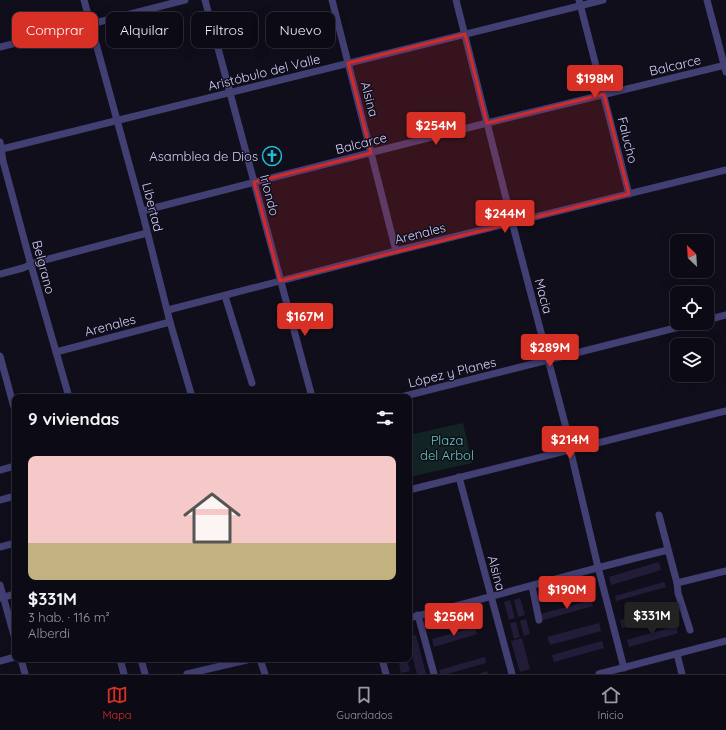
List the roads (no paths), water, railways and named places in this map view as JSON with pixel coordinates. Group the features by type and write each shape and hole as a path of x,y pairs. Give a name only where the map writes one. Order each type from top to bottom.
{"street":[{"name":"Libertad","path":"84,0 87,12"},
{"path":"98,22 185,0"},
{"name":"Iriondo","path":"205,0 311,394"},
{"name":"Alsina","path":"332,0 396,251"},
{"name":"Macia","path":"456,0 569,439 598,567 624,668"},
{"name":"Aristóbulo del Valle","path":"1,145 117,120 230,93 465,34 580,3 602,0"},
{"path":"707,0 725,68"},
{"name":"Falucho","path":"580,3 629,194"},
{"path":"0,47 12,44"},
{"name":"Libertad","path":"97,48 142,211 170,322 191,394"},
{"name":"Balcarce","path":"142,211 604,94 725,68"},
{"name":"Belgrano","path":"1,145 2,162 67,394"},
{"name":"Arenales","path":"168,310 396,251 726,170"},
{"path":"0,274 37,262 147,233"},
{"path":"225,296 252,383"},
{"path":"714,318 726,315"},
{"name":"Arenales","path":"56,352 170,322"},
{"name":"López y Planes","path":"412,394 670,329"},
{"path":"0,356 12,400"},
{"path":"412,489 571,451 726,411"},
{"path":"0,470 12,467"},
{"name":"Alsina","path":"459,477 512,674"},
{"path":"0,500 12,497"},
{"path":"659,515 677,583 678,593 690,630"},
{"path":"0,547 12,544"},
{"path":"412,617 598,567 668,550"},
{"path":"677,583 726,571"},
{"path":"0,585 1,597 12,630"},
{"path":"532,586 539,620"},
{"path":"1,597 12,595"},
{"path":"418,616 434,674"},
{"path":"599,674 726,641"},
{"path":"677,654 682,674"},
{"path":"0,661 12,658"},
{"path":"22,662 24,674"},
{"path":"121,662 124,674"},
{"path":"142,662 145,674"},
{"path":"187,674 238,662"},
{"path":"261,662 265,674"},
{"path":"383,662 386,674"}],"place":[{"name":"Asamblea de Dios","path":"272,156"}],"park label":[{"name":"Plaza del Arbol","path":"447,448"}]}
